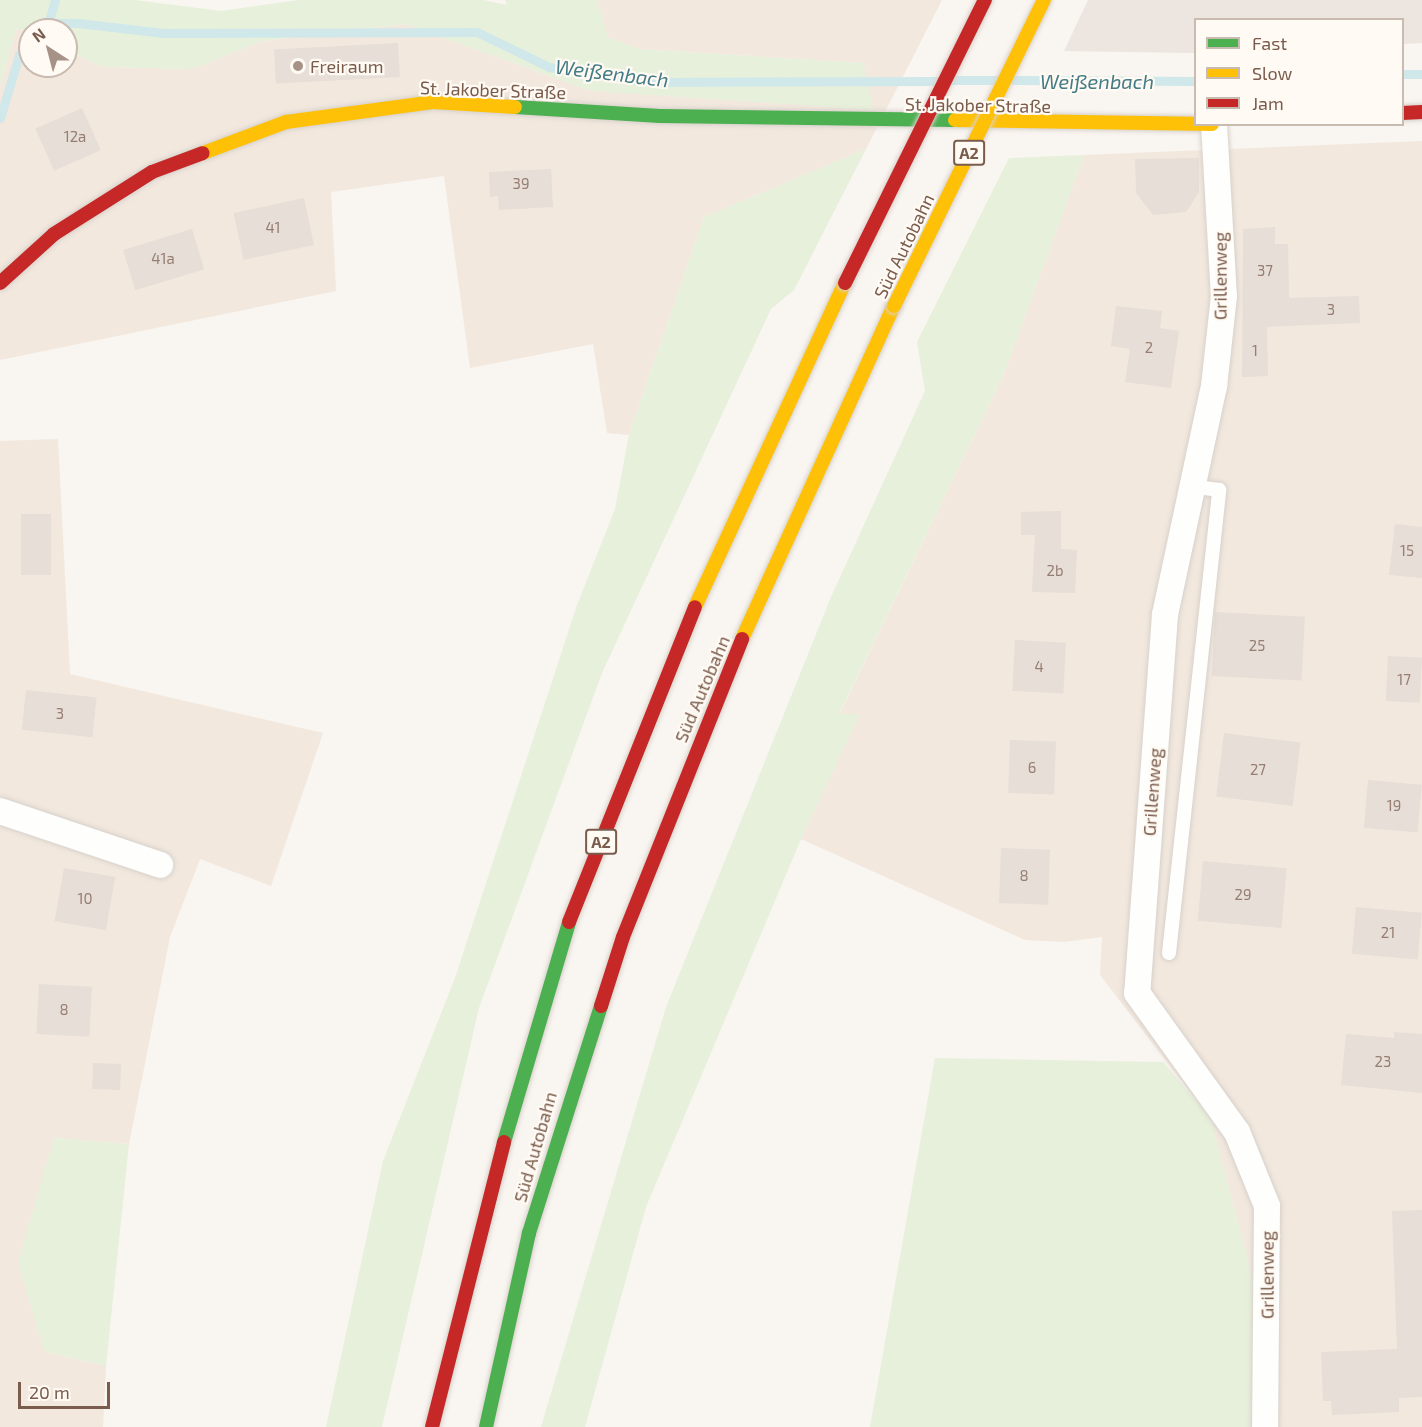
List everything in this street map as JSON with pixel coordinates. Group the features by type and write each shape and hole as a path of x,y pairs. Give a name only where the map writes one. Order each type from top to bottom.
{"main road":[{"name":"Süd Autobahn","path":"432,1427 481,1218 568,921 699,597 845,283 985,0"},
{"name":"Süd Autobahn","path":"486,1427 529,1233 623,937 750,620 894,306 1044,0"},
{"name":"St. Jakober Straße","path":"0,284 54,234 153,172 286,122 433,102 660,116 1194,124"},
{"path":"1404,113 1422,112"}],"street":[{"name":"Grillenweg","path":"1213,126 1224,296 1214,386 1165,615 1137,993 1237,1132 1267,1206 1265,1427"},
{"path":"0,811 160,865"}],"lane":[{"path":"1169,953 1219,490 1191,486"}],"shaded area":[{"path":"597,0 942,0 866,149 704,217 629,435 607,433 593,344 470,368 444,176 331,192 336,291 0,360 0,86 17,28 18,78 78,78 78,55 104,67 192,69 262,41 405,24 591,91 863,63 639,49 608,38"},
{"path":"1088,0 1422,0 1422,43 1404,44 1404,18 1194,18 1194,53 1064,51"},
{"path":"1422,141 1422,1427 1251,1427 1254,1283 1210,1118 1100,975 1102,937 1064,942 1025,940 801,839 859,714 839,715 1003,376 1084,155"},
{"path":"58,439 70,674 323,733 271,886 200,859 170,937 129,1144 54,1138 44,1351 106,1366 103,1427 0,1427 0,441"}],"green space":[{"path":"0,0 135,0 221,11 299,0 483,0 507,5 505,0 597,0 608,37 639,49 864,63 873,110 591,91 405,24 262,41 192,69 104,67 78,55 78,18 18,18 18,28 0,86"},
{"path":"866,149 794,290 771,309 602,673 479,1008 382,1427 326,1427 383,1161 455,978 577,605 615,509 629,435 704,217"},
{"path":"1084,155 1003,376 839,714 860,714 801,839 646,1207 585,1427 541,1427 666,1007 831,597 925,391 917,342 1009,158"},
{"path":"935,1058 1163,1062 1210,1117 1254,1283 1251,1427 870,1427"},
{"path":"54,1138 129,1144 106,1366 44,1351 18,1262"}],"building":[{"path":"398,43 400,77 276,83 274,49"},
{"path":"82,108 101,150 54,171 35,129"},
{"path":"1199,158 1199,192 1186,212 1153,215 1136,193 1135,159"},
{"path":"551,169 553,207 499,210 498,196 490,197 489,172"},
{"path":"304,198 314,245 244,260 234,213"},
{"path":"1275,227 1275,244 1288,244 1289,298 1359,296 1360,323 1267,327 1268,376 1242,377 1243,229"},
{"path":"192,229 204,269 135,290 123,250"},
{"path":"1116,306 1162,311 1160,328 1179,331 1171,388 1125,382 1130,349 1111,346"},
{"path":"1061,511 1061,549 1077,550 1075,593 1032,592 1035,535 1021,535 1021,512"},
{"path":"21,514 51,514 51,575 21,575"},
{"path":"1395,524 1422,527 1422,578 1389,575"},
{"path":"1215,612 1305,617 1302,681 1212,676"},
{"path":"1015,640 1066,643 1063,694 1012,691"},
{"path":"1388,656 1422,658 1420,703 1386,701"},
{"path":"26,690 97,697 92,737 22,730"},
{"path":"1224,733 1300,742 1293,806 1216,797"},
{"path":"1010,740 1056,742 1054,795 1008,793"},
{"path":"1368,780 1422,785 1418,833 1364,828"},
{"path":"1001,848 1050,850 1048,905 999,903"},
{"path":"1203,861 1287,868 1281,928 1198,921"},
{"path":"64,868 115,877 106,930 55,921"},
{"path":"1356,907 1422,913 1418,960 1352,954"},
{"path":"39,984 92,987 89,1037 36,1034"},
{"path":"1394,1032 1422,1034 1422,1093 1341,1085 1346,1034 1394,1038"},
{"path":"93,1063 121,1064 120,1090 92,1089"},
{"path":"1422,1210 1422,1397 1399,1398 1399,1412 1332,1415 1331,1401 1323,1401 1321,1352 1397,1349 1392,1211"}],"waterway":[{"path":"50,18 55,0"},
{"name":"Weißenbach","path":"78,23 163,33 477,32 549,67 646,82 937,81"},
{"name":"Weißenbach","path":"0,118 18,58"},
{"name":"Weißenbach","path":"1404,74 1422,74"},
{"name":"Weißenbach","path":"953,80 997,80"},
{"name":"Weißenbach","path":"1013,80 1194,81"}],"traffic: fast":[{"path":"515,107 660,116 955,120"},
{"path":"504,1142 569,922"},
{"path":"486,1427 529,1233 601,1006"}],"traffic: slow":[{"path":"894,306 1044,0"},
{"path":"203,153 286,122 433,102 515,107"},
{"path":"955,120 1194,124"},
{"path":"695,607 845,283"},
{"path":"742,639 894,306"}],"traffic: jam":[{"path":"845,283 985,0"},
{"path":"1404,113 1422,112"},
{"path":"0,283 54,234 152,172 203,153"},
{"path":"569,922 695,607"},
{"path":"601,1006 623,937 742,639"},
{"path":"432,1427 504,1142"}],"place":[{"name":"Freiraum","path":"298,66"}]}
